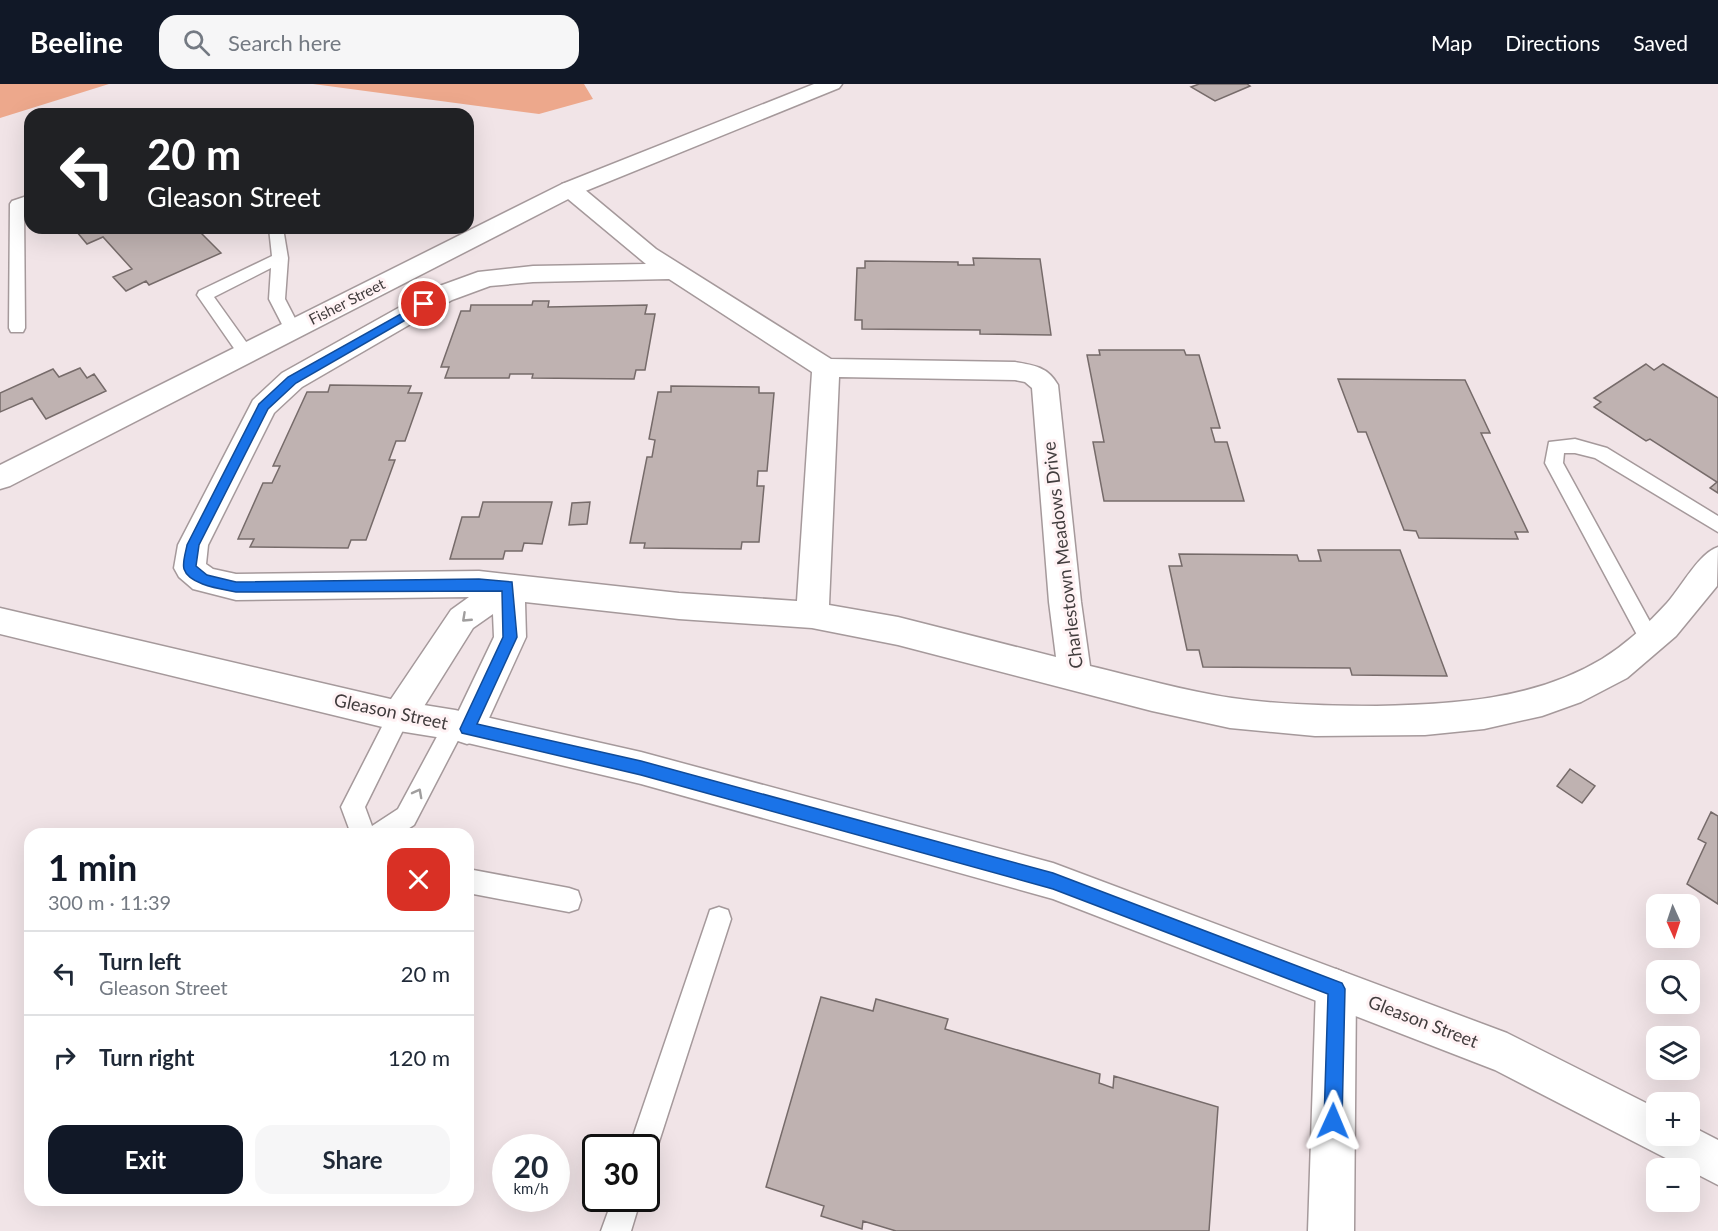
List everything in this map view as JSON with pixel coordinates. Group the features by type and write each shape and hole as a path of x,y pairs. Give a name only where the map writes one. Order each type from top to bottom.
{"street":[{"name":"Fisher Street","path":"0,478 570,189 832,84"},
{"path":"570,189 624,236 672,271 826,368 812,615"},
{"path":"672,271 533,274 487,278 443,294 292,380 263,406 193,545 190,568 204,580 236,587 479,584 679,606 812,615 898,630 1075,676"},
{"name":"Charlestown Meadows Drive","path":"826,368 1015,371 1033,375 1045,386 1065,602 1075,676 1178,703 1272,718 1352,721 1456,718 1537,703 1595,680 1625,661 1673,620 1697,592 1718,559"},
{"path":"399,716 462,619 508,586"},
{"path":"461,727 510,637 508,586"},
{"name":"Gleason Street","path":"0,621 399,716 461,727 641,768 1053,881 1507,1054 1646,1126"},
{"path":"1331,1231 1336,989"},
{"path":"1685,1146 1718,1163"}],"lane":[{"path":"17,328 17,204 24,201"},
{"path":"277,234 280,258 277,299 293,330"},
{"path":"246,353 205,295 280,258"},
{"path":"1650,640 1554,463 1555,447 1575,446 1601,453 1718,525"},
{"path":"361,828 353,807 399,716"},
{"path":"389,828 406,817 461,727"},
{"path":"474,883 569,900"},
{"path":"648,1134 719,919"},
{"path":"616,1231 622,1212"}],"shaded area":[{"path":"0,84 109,84 32,108 24,108 24,111 0,118"},
{"path":"313,84 584,84 593,99 539,114"}],"building":[{"path":"1199,84 1247,84 1250,86 1215,101 1191,87"},
{"path":"79,234 202,234 221,253 149,285 146,281 126,291 113,277 132,269 103,237 87,244"},
{"path":"973,258 1040,259 1051,335 980,334 980,330 862,329 862,320 855,320 857,268 865,268 865,261 958,262 958,265 974,265"},
{"path":"533,301 549,301 548,307 647,305 645,314 655,314 645,370 636,370 634,379 532,378 533,374 510,374 509,378 445,378 449,367 441,367 461,311 470,311 471,305 532,305"},
{"path":"1099,350 1184,350 1186,355 1199,355 1220,428 1211,428 1215,442 1227,442 1244,501 1104,501 1093,442 1104,442 1087,355 1100,355"},
{"path":"1646,364 1654,370 1663,364 1718,398 1718,493 1710,488 1717,482 1650,439 1646,441 1594,407 1601,402 1594,398"},
{"path":"80,368 87,378 94,374 106,391 46,419 32,398 0,412 0,393 53,369 59,377"},
{"path":"1338,379 1465,380 1490,433 1481,433 1528,532 1515,532 1518,539 1419,538 1416,531 1404,530 1366,432 1358,432"},
{"path":"330,385 411,386 408,393 422,393 405,441 396,441 389,460 395,460 366,540 351,540 348,548 250,547 254,539 238,539 263,483 272,483 280,466 273,466 307,392 328,392"},
{"path":"671,386 759,387 759,393 774,393 767,471 758,471 757,486 764,486 759,542 742,542 741,549 644,548 645,543 630,543 647,457 652,457 655,440 649,439 658,392 671,392"},
{"path":"483,502 552,502 542,544 524,543 522,551 505,551 503,559 450,559 462,517 479,517"},
{"path":"590,502 587,524 569,525 572,503"},
{"path":"1318,550 1400,550 1447,676 1352,675 1350,668 1203,667 1199,650 1187,650 1169,566 1182,566 1179,554 1297,555 1299,561 1321,561"},
{"path":"1570,769 1595,786 1582,803 1557,786"},
{"path":"1711,812 1718,816 1718,904 1687,884 1706,843 1698,839"},
{"path":"821,997 873,1011 876,999 948,1019 945,1029 1100,1074 1099,1083 1113,1088 1114,1076 1218,1107 1209,1231 896,1231 863,1221 862,1229 821,1216 824,1206 766,1187"}],"route":[{"path":"424,304 292,380 263,406 193,545 190,568 204,580 236,587 479,584 508,586 510,637 467,729 641,768 1053,881 1336,989 1333,1121"}]}
